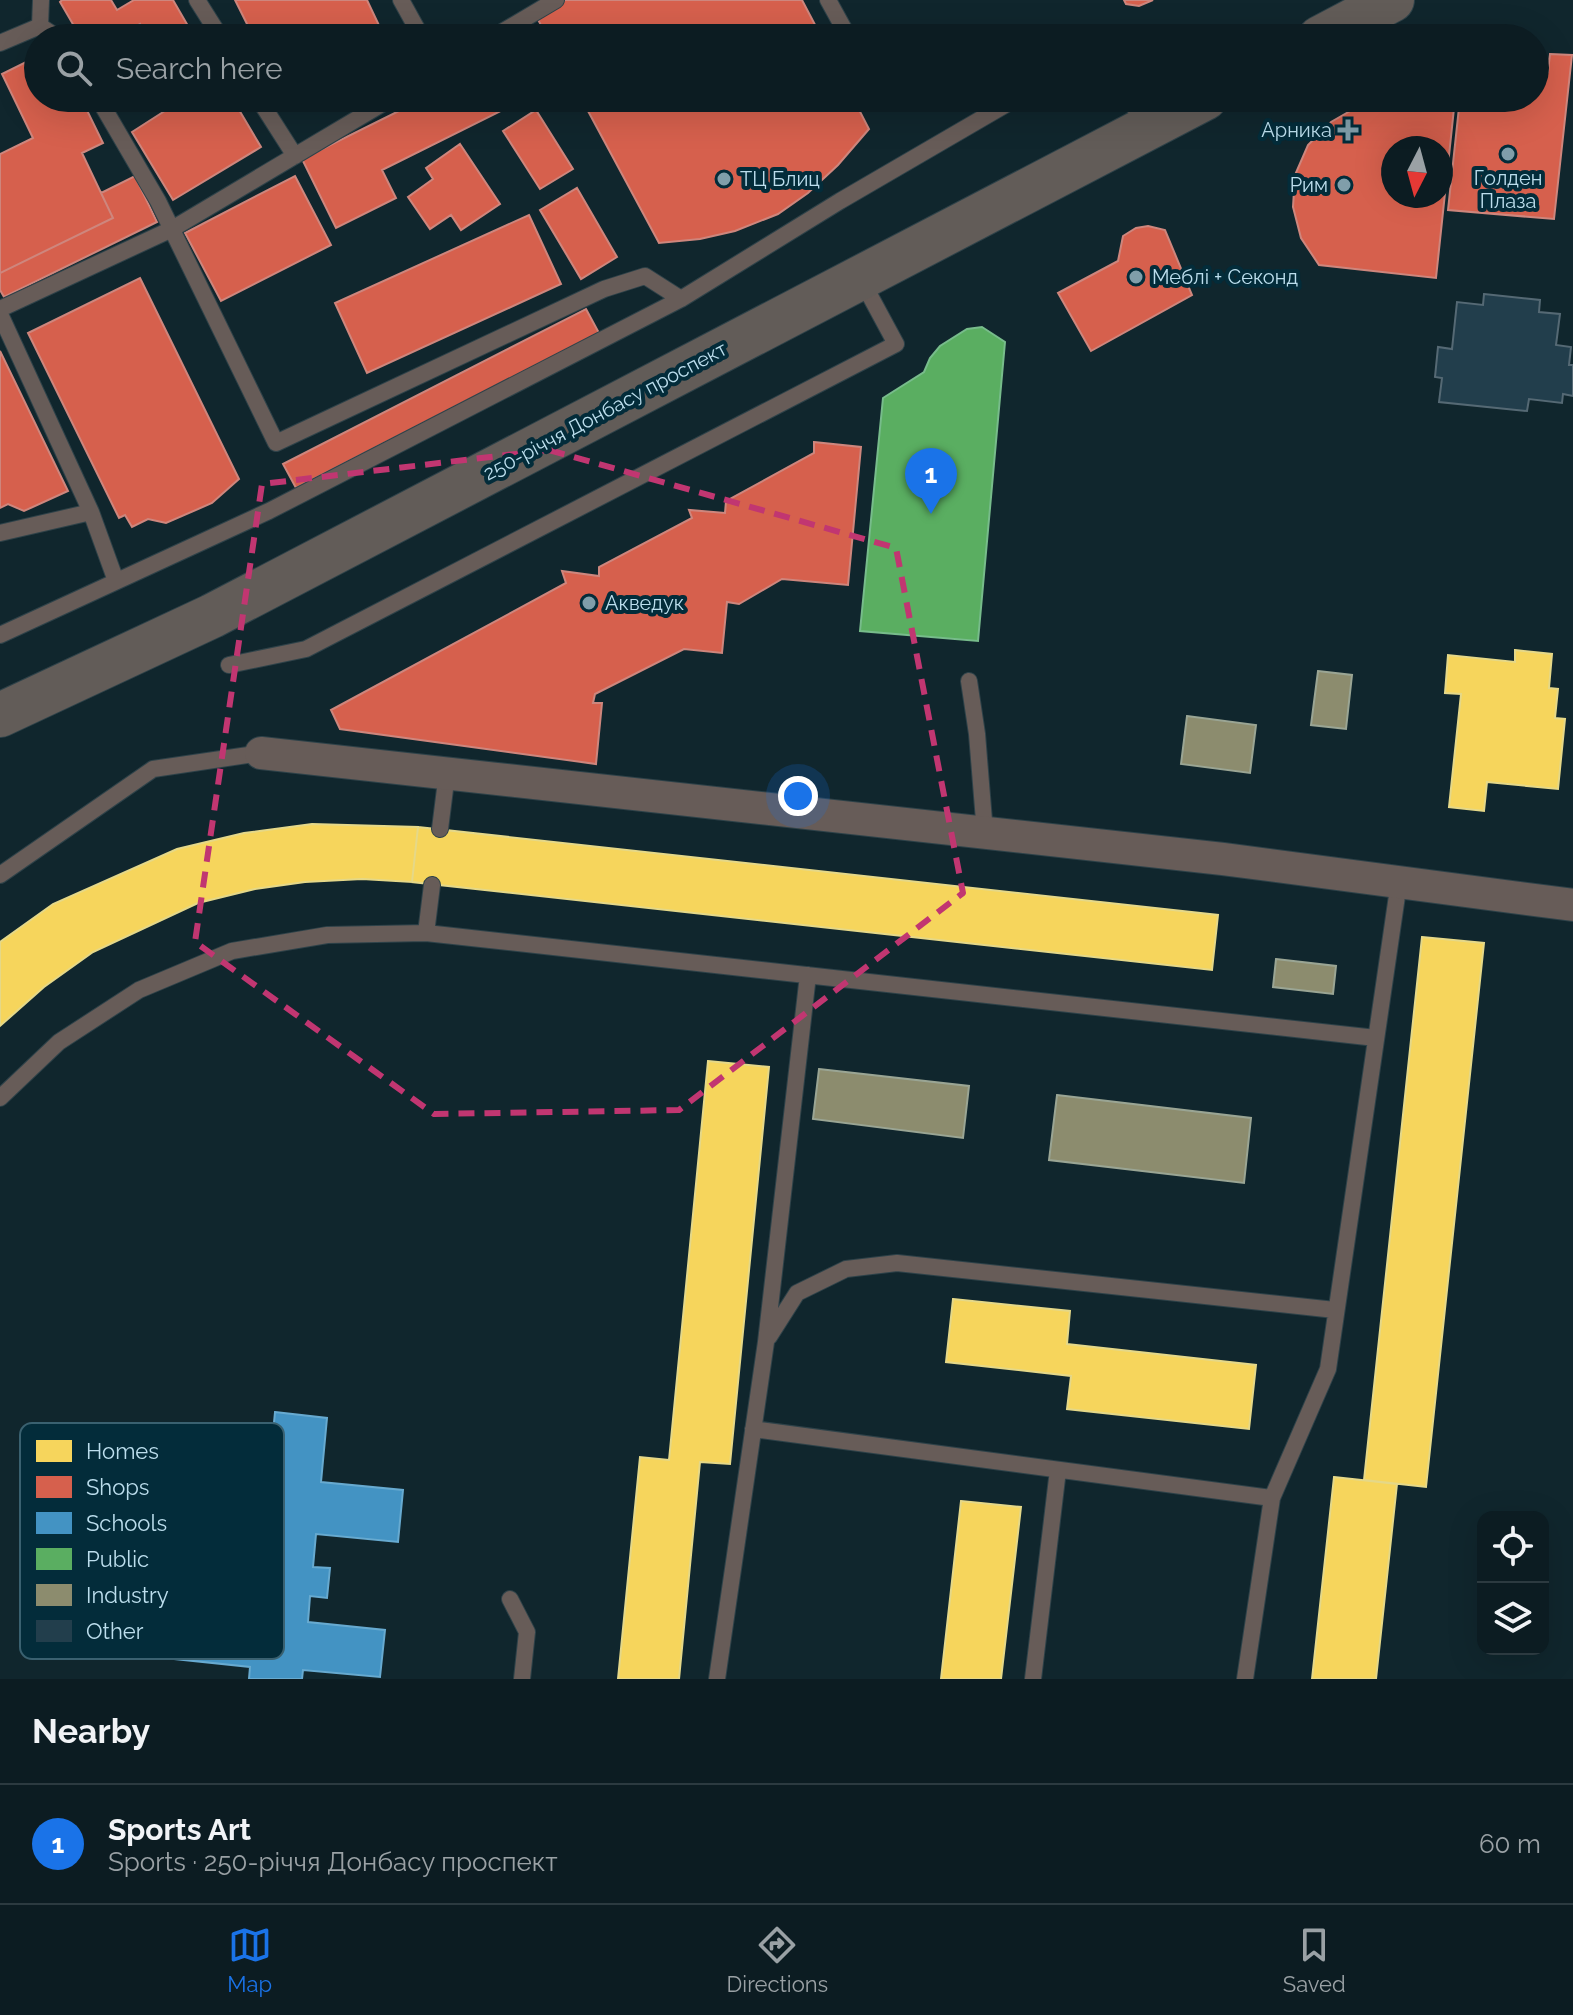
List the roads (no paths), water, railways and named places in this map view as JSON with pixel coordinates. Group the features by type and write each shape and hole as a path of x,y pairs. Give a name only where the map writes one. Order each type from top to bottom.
{"main road":[{"path":"1347,24 1392,0"},
{"name":"250-річчя Донбасу проспект","path":"0,715 212,616 860,277 1139,112"}],"street":[{"path":"261,753 1223,859 1573,905"}],"lane":[{"path":"40,24 41,0"},
{"path":"197,0 212,24"},
{"path":"401,0 414,24"},
{"path":"516,24 556,0"},
{"path":"828,0 841,24"},
{"path":"0,43 24,33"},
{"path":"106,112 172,229 276,443 604,289 645,276 681,299"},
{"path":"267,112 295,156"},
{"path":"116,581 91,512 0,311 172,229 369,112"},
{"path":"0,635 269,511 681,299 993,112"},
{"path":"229,665 306,649 896,344 860,277"},
{"path":"0,533 91,512"},
{"path":"969,681 977,734 985,833"},
{"path":"0,875 153,769 261,753"},
{"path":"440,829 447,773"},
{"path":"1245,1679 1272,1498 1328,1369 1399,882"},
{"path":"426,933 432,885"},
{"path":"0,1098 59,1042 139,990 232,951 327,935 426,933 1376,1038"},
{"path":"717,1679 766,1342 808,975"},
{"path":"766,1342 797,1293 846,1269 897,1263 1335,1310"},
{"path":"753,1429 1272,1498"},
{"path":"1033,1679 1058,1470"},
{"path":"510,1599 527,1632 522,1679"}],"place":[{"name":"Арника","path":"1348,130"},
{"name":"Голден Плаза","path":"1508,154"},
{"name":"ТЦ Блиц","path":"724,179"},
{"name":"Рим","path":"1344,185"},
{"name":"Меблі + Секонд","path":"1136,277"},
{"name":"Sports Art","path":"931,514"},
{"name":"Акведук","path":"589,603"}]}
